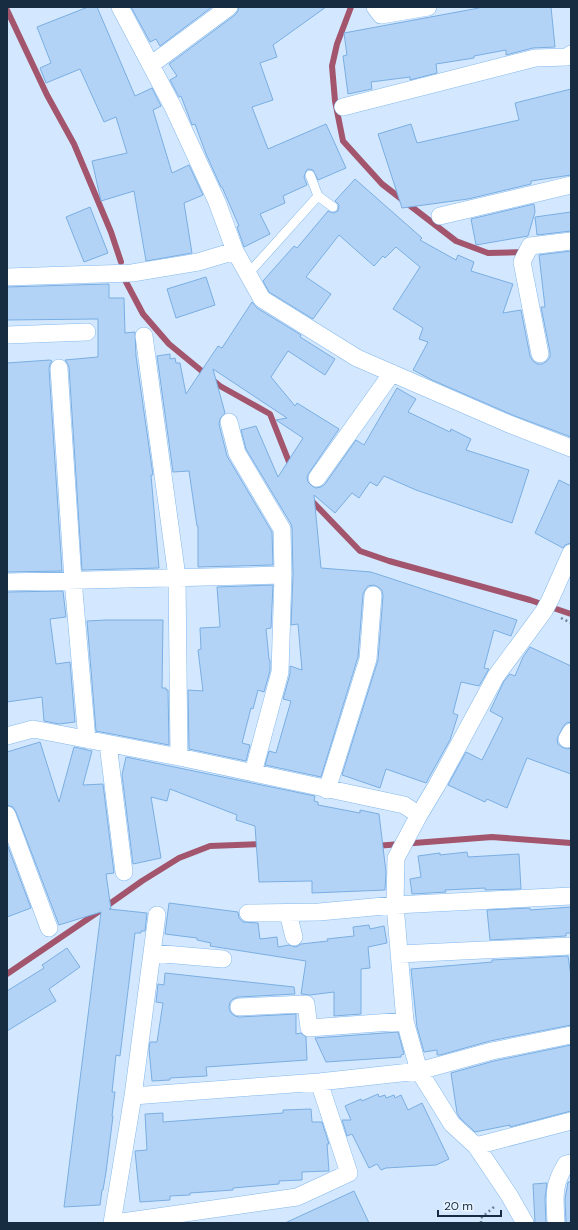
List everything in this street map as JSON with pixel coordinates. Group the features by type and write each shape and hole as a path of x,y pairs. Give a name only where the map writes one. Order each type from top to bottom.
{"street":[{"path":"120,7 174,107 217,202 235,251 262,299 357,358 509,424 571,448"},
{"path":"152,64 229,7"},
{"path":"375,7 381,15 428,7"},
{"path":"343,106 535,58 567,57 571,54"},
{"path":"440,216 571,185"},
{"path":"540,354 522,262 530,246 571,242"},
{"path":"7,277 132,273 198,262 235,251"},
{"path":"7,335 86,332"},
{"path":"144,336 177,577 179,757"},
{"path":"59,368 73,580 87,740"},
{"path":"317,478 392,373"},
{"path":"229,422 237,453 282,529 283,575 280,672 253,773"},
{"path":"525,1223 509,1195 476,1146 452,1124 419,1071 405,1021 395,905 396,858 408,834 438,785 496,676 547,606 571,553"},
{"path":"7,582 283,575"},
{"path":"327,790 368,659 373,595"},
{"path":"7,736 33,729 179,757 327,790 404,805 419,815"},
{"path":"108,744 124,872"},
{"path":"7,815 48,928"},
{"path":"248,913 319,912 395,905 571,896"},
{"path":"288,912 294,937"},
{"path":"157,914 133,1096 114,1223 297,1197 349,1173 319,1082"},
{"path":"399,954 571,946"},
{"path":"152,953 223,959"},
{"path":"239,1007 306,1004 309,1028 405,1021"},
{"path":"133,1096 319,1082 419,1071 492,1051 571,1035"},
{"path":"476,1146 571,1121"},
{"path":"556,1223 555,1189 559,1175 566,1164 571,1163"}],"lane":[{"path":"310,175 318,196 334,206"},
{"path":"248,274 318,196"}],"building":[{"path":"88,7 97,7 135,96 152,88 161,106 153,110 172,173 189,165 203,195 184,203 192,253 146,261 134,191 101,201 92,161 127,153 116,117 104,122 80,69 46,83 40,68 51,63 37,27"},
{"path":"131,7 212,7 160,46 156,39 150,42"},
{"path":"239,7 326,7 273,45 277,57 260,63 273,100 252,107 268,149 326,124 346,168 318,180 313,170 308,169 304,177 307,185 283,196 285,203 260,214 270,234 244,247 237,227 239,226 206,154 195,124 192,125 181,96 179,97 170,80 177,76 169,64 235,15"},
{"path":"479,7 551,7 555,47 533,48 506,55 506,50 474,56 474,58 436,64 437,73 410,80 410,77 371,82 372,89 348,94 343,56 347,55 344,33"},
{"path":"571,89 571,175 531,181 531,184 468,199 402,208 378,134 411,124 417,143 519,120 515,103"},
{"path":"355,179 422,238 420,240 456,260 458,255 474,262 471,271 513,284 503,313 521,310 530,356 537,364 542,364 550,357 541,307 545,307 539,255 571,251 571,437 515,416 432,380 413,370 428,342 419,339 423,328 393,309 420,267 396,247 385,258 383,256 374,266 339,235 306,277 331,294 313,319 269,292 263,281 294,246 297,248 328,211 333,213 338,211 339,205 335,201"},
{"path":"534,204 535,212 528,236 476,245 471,219"},
{"path":"90,207 108,253 84,262 66,217"},
{"path":"571,212 571,231 537,235 535,217"},
{"path":"206,277 215,305 176,318 167,289"},
{"path":"109,284 109,298 124,298 125,333 135,332 136,356 153,475 151,475 159,568 82,570 69,367 65,360 98,357 98,319 7,320 7,287"},
{"path":"252,302 257,308 301,335 300,337 335,359 325,375 288,351 271,377 295,406 297,403 339,429 307,477 308,482 312,486 316,488 325,484 356,440 364,445 397,388 416,399 408,412 450,432 451,429 471,439 466,450 529,470 512,523 416,490 384,476 377,486 370,482 359,498 352,493 335,513 314,495 321,568 371,572 517,620 511,636 494,630 484,668 489,669 479,686 461,682 453,713 458,715 450,740 426,783 386,769 380,788 342,775 378,660 383,596 382,590 374,585 368,586 363,594 358,657 321,777 265,765 269,751 276,753 291,701 283,699 290,674 290,666 302,670 298,624 291,625 293,575 292,528 246,449 241,430 256,426 278,477 303,438 276,420 287,418 213,369 225,413 220,419 219,424 227,456 272,532 273,565 198,567 198,526 189,471 173,472 157,356 170,354 170,359 175,358 176,363 180,363 186,394 218,346 222,348"},
{"path":"52,361 49,369 62,571 7,572 7,363"},
{"path":"559,480 571,486 571,543 565,545 563,548 535,533"},
{"path":"273,585 271,628 266,629 270,671 264,692 258,690 253,709 251,708 242,743 250,745 246,761 189,749 188,690 203,691 198,650 201,649 200,628 220,627 217,587"},
{"path":"63,591 66,617 50,619 56,664 70,662 75,722 59,724 44,721 42,697 7,702 7,592"},
{"path":"163,620 162,688 166,688 166,690 168,690 169,745 96,731 87,621"},
{"path":"530,647 571,666 571,722 566,723 557,739 558,744 562,747 567,749 571,748 571,774 527,758 507,808 487,799 485,802 448,785 466,752 482,760 503,718 490,711 504,681 510,674 515,676 523,657"},
{"path":"40,742 59,802 74,747 92,751 83,785 103,784 114,873 106,874 111,909 109,909 147,913 145,931 135,933 120,1056 116,1055 112,1092 115,1092 113,1116 100,1205 64,1207 101,912 59,925 16,812 13,807 7,805 7,752"},
{"path":"126,757 315,796 314,801 318,802 318,805 360,813 360,810 379,814 386,872 385,890 312,893 312,881 259,882 255,826 236,820 237,815 170,789 167,801 151,797 161,858 133,864 122,775"},
{"path":"7,844 31,908 7,917"},
{"path":"467,852 468,857 519,854 521,889 485,890 485,888 445,890 446,892 412,894 410,879 421,877 418,856 440,853 440,855"},
{"path":"169,903 238,912 239,918 243,922 258,923 260,939 277,937 278,947 289,945 296,947 301,944 328,941 327,939 354,936 353,927 369,925 370,929 384,926 387,943 368,947 370,968 361,969 361,1014 334,1016 334,992 310,995 301,994 306,961 210,946 211,943 197,940 197,938 165,934"},
{"path":"571,907 571,933 566,933 566,936 490,940 487,910 530,908 530,910"},
{"path":"67,948 80,967 49,989 56,1001 7,1031 7,991 44,968 42,965"},
{"path":"568,956 571,976 571,1025 490,1041 440,1055 437,1055 437,1050 424,1052 417,1027 411,969 492,962 492,960"},
{"path":"165,973 294,987 295,994 238,997 230,1002 229,1008 231,1013 239,1017 296,1014 296,1034 301,1033 306,1037 307,1060 206,1067 207,1076 170,1078 170,1080 152,1081 149,1049 150,1042 157,1042 163,1003 156,1002 158,984 164,985"},
{"path":"398,1032 404,1054 401,1055 401,1057 326,1062 315,1038"},
{"path":"571,1045 571,1111 510,1127 510,1125 475,1132 460,1118 457,1113 451,1073 494,1061"},
{"path":"378,1094 379,1097 385,1095 386,1098 394,1095 395,1098 401,1095 408,1110 422,1103 449,1159 436,1165 386,1168 381,1170 377,1164 369,1168 352,1134 347,1136 342,1120 351,1120 345,1106"},
{"path":"311,1109 312,1122 322,1122 329,1144 327,1144 329,1171 302,1172 302,1180 279,1181 279,1184 233,1188 233,1190 190,1193 190,1195 170,1196 170,1200 140,1202 135,1151 147,1150 145,1114 163,1113 163,1122 283,1113 283,1110"},
{"path":"568,1182 571,1182 571,1223 566,1223 565,1199"},
{"path":"547,1183 545,1199 546,1223 535,1223 533,1184"},
{"path":"354,1191 369,1223 285,1223 324,1205"}],"waterway":[{"path":"351,7 337,44 332,66 335,101 343,141 382,184 456,241 488,253 526,252"},
{"path":"7,10 47,95 74,144 111,232 121,262"},
{"path":"125,280 143,314 169,344 220,386 270,414 291,467"},
{"path":"310,499 360,551 389,561 530,600 571,614"},
{"path":"375,846 492,837 571,843"},
{"path":"7,974 142,881 179,858 210,846 264,844"}]}
